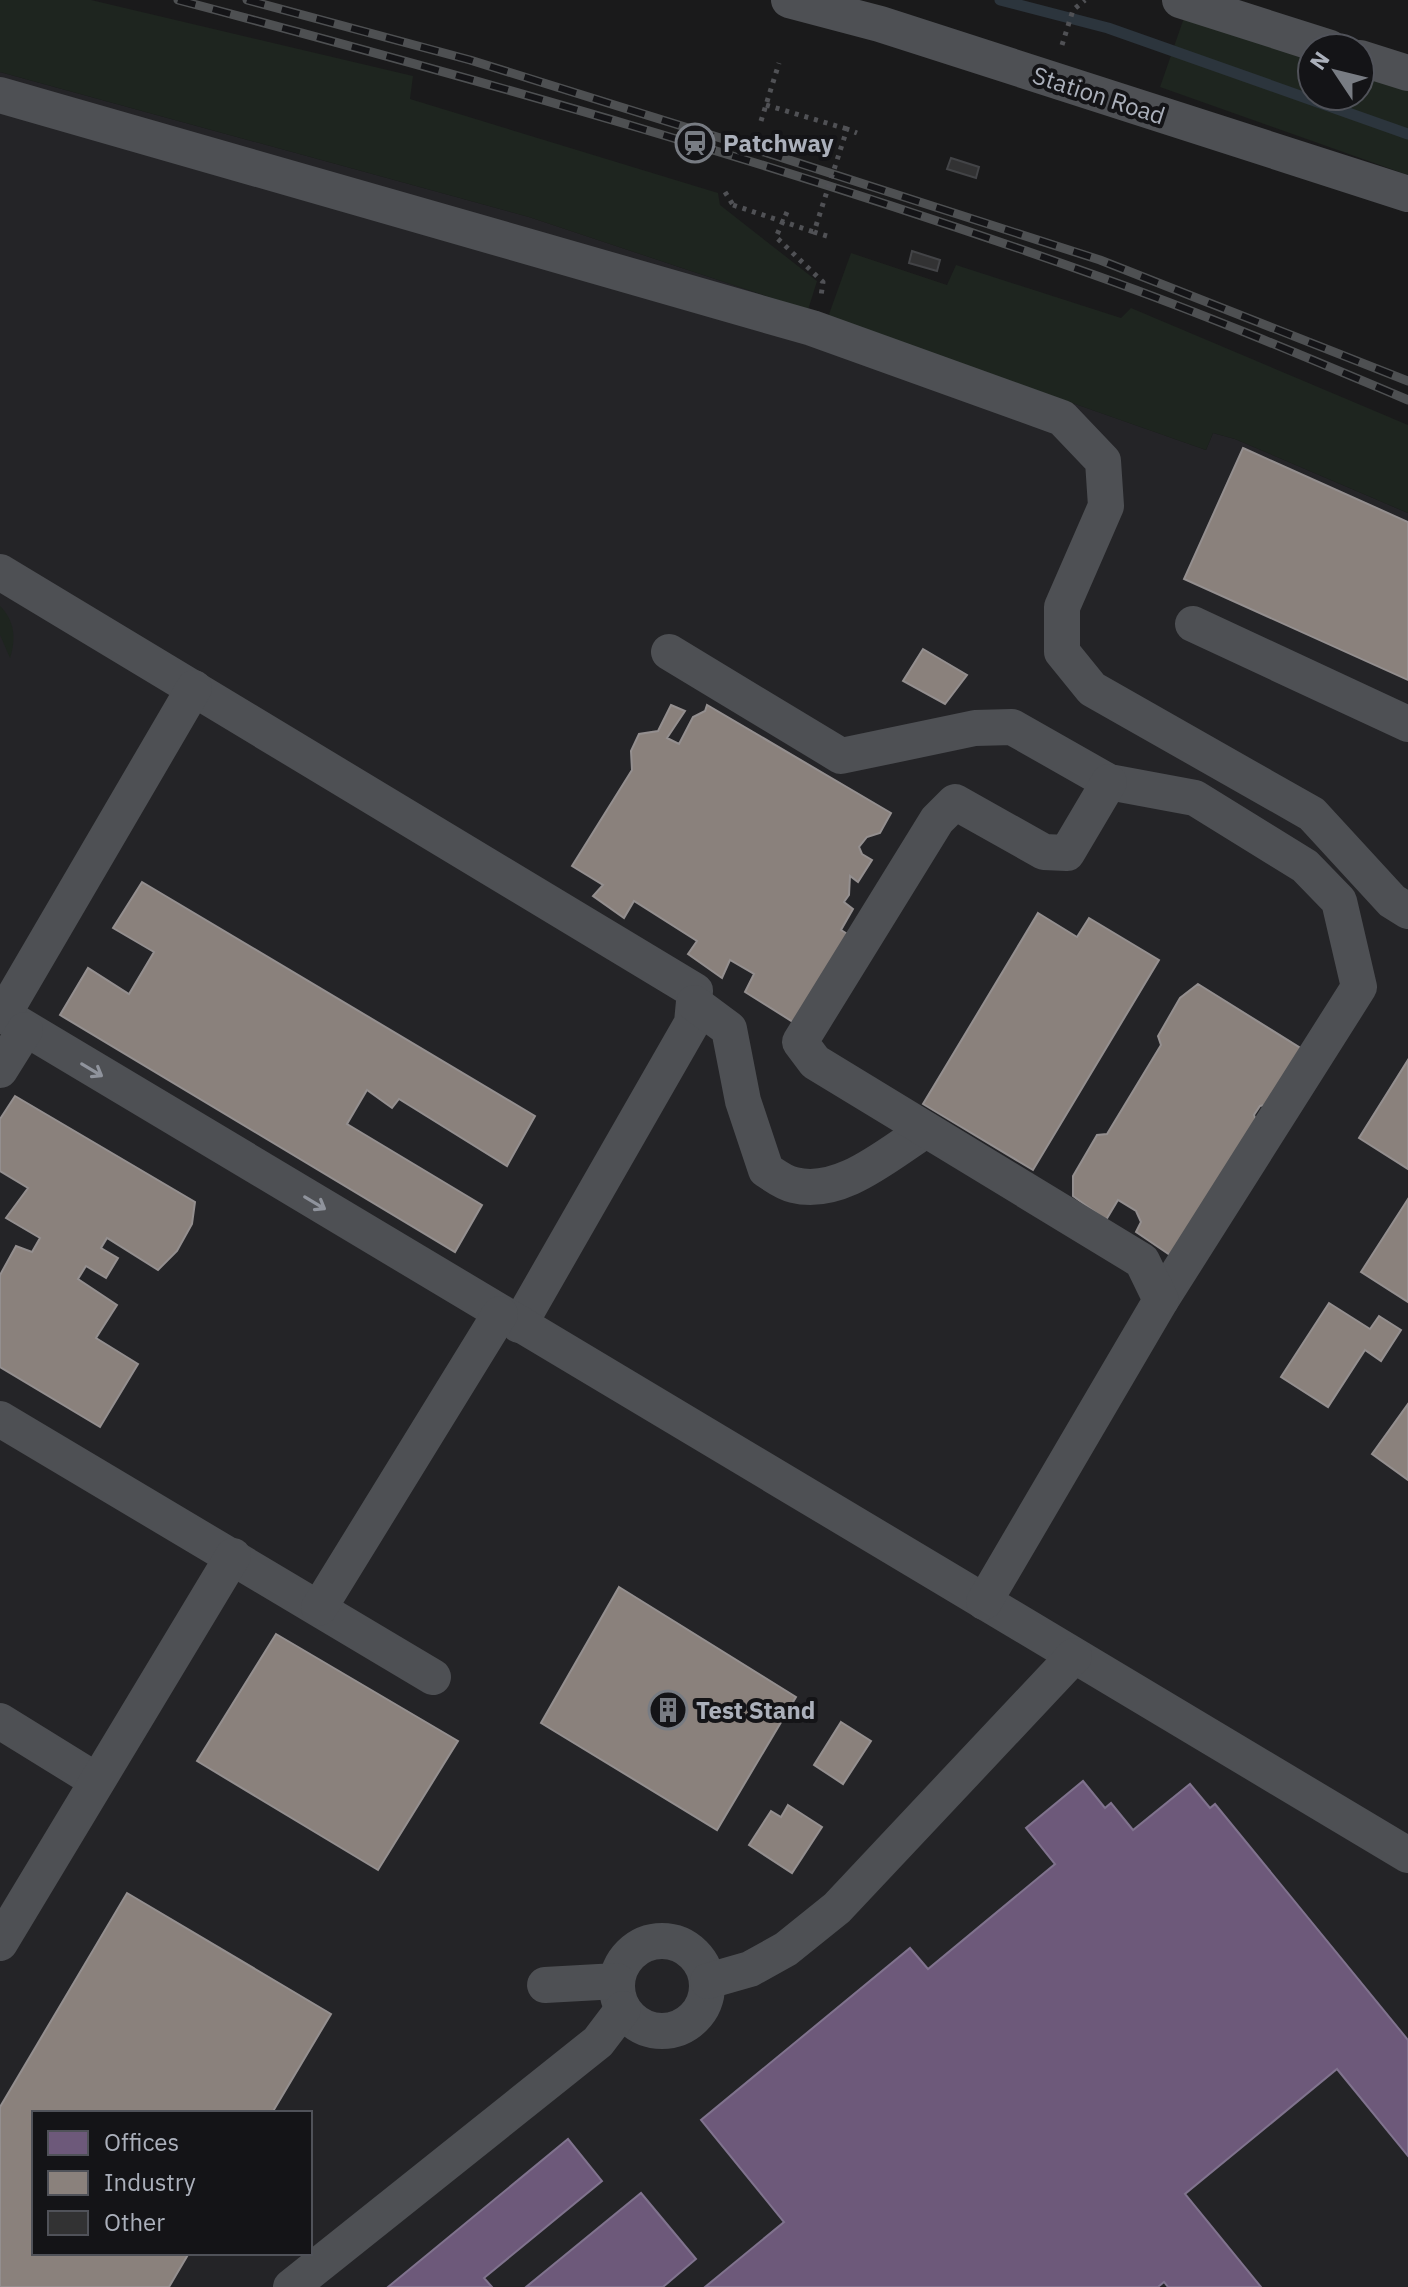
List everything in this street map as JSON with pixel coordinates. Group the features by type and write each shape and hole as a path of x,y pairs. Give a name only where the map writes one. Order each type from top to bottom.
{"street":[{"name":"Station Road","path":"789,0 880,24 1408,194"},
{"path":"1180,0 1296,37"},
{"path":"1376,63 1408,73"},
{"path":"0,95 812,328 1062,418 1103,461 1106,506 1062,607 1062,652 1092,689 1312,814 1392,901 1408,911"},
{"path":"0,572 695,991 692,1023 510,1319 319,1608"},
{"path":"1193,624 1408,724"},
{"path":"669,652 841,756 975,728 1012,727 1109,782 1195,798 1305,866 1339,901 1359,987 1161,1300 984,1602"},
{"path":"0,1070 9,1019 194,688"},
{"path":"1109,782 1067,853 1044,852 955,802 937,820 800,1042 815,1062 1142,1261 1161,1300"},
{"path":"694,1003 729,1029 743,1101 766,1170 793,1185 824,1186 855,1175 926,1130"},
{"path":"9,1019 1408,1855"},
{"path":"0,1419 433,1677"},
{"path":"0,1943 233,1556"},
{"path":"708,1981 750,1969 786,1949 837,1908 1074,1656"},
{"path":"0,1721 97,1781"},
{"path":"291,2287 598,2042 620,1995 621,1967 629,1954 641,1945 670,1941 684,1946 704,1967 708,1981 700,2011 690,2022 676,2029 646,2029 633,2021 620,1995"},
{"path":"545,1985 620,1995"}],"path":[{"path":"1067,30 1073,10 1085,0"},
{"path":"761,121 779,63"},
{"path":"768,105 857,133"},
{"path":"814,232 847,129"},
{"path":"725,192 733,205 827,236"},
{"path":"787,212 776,237 823,282 821,296"}],"shaded area":[{"path":"0,0 91,0 413,76 410,99 718,193 720,205 817,281 808,310 529,217 0,72"},
{"path":"1186,12 1296,45 1296,112 1376,112 1376,70 1408,79 1408,175 1160,87"},
{"path":"0,72 529,217 817,313 1206,450 1213,433 1235,439 1408,513 1408,2287 0,2287"},
{"path":"851,253 947,285 956,265 1121,318 1131,308 1408,425 1408,513 1235,439 1213,433 1206,450 828,317"},
{"path":"0,606 13,630 10,658 0,635"}],"building: Offices":[{"path":"1083,1781 1105,1808 1111,1803 1133,1830 1190,1784 1210,1808 1215,1804 1408,2040 1408,2156 1337,2069 1185,2194 1261,2287 1168,2287 1164,2282 1158,2287 705,2287 784,2222 701,2120 910,1948 928,1969 1055,1864 1026,1828"},
{"path":"568,2139 602,2181 484,2278 492,2287 388,2287"},
{"path":"641,2193 696,2259 663,2287 526,2287"}],"building: Industry":[{"path":"1243,448 1408,522 1408,680 1184,579"},
{"path":"923,649 967,675 945,704 903,681"},
{"path":"671,705 685,711 667,738 679,744 693,717 705,711 707,705 891,813 880,833 867,837 859,847 862,854 872,860 858,882 850,876 849,895 844,902 853,909 841,930 854,938 801,1027 745,992 754,974 730,960 722,978 688,954 697,941 634,901 624,918 593,896 603,885 572,866 632,770 631,751 639,734 658,731"},
{"path":"142,882 535,1116 507,1166 399,1099 392,1108 367,1090 347,1124 482,1205 455,1252 60,1015 88,968 129,994 154,952 113,928"},
{"path":"1038,913 1077,937 1089,918 1159,960 1033,1170 923,1104"},
{"path":"1198,984 1302,1049 1280,1102 1260,1106 1254,1115 1257,1123 1176,1259 1136,1232 1141,1222 1136,1211 1118,1200 1106,1220 1073,1196 1073,1176 1097,1135 1107,1134 1161,1045 1158,1036 1180,998"},
{"path":"1408,1060 1408,1169 1359,1138"},
{"path":"15,1096 195,1202 192,1224 177,1251 158,1270 107,1238 101,1248 118,1258 106,1278 86,1266 78,1279 117,1305 96,1338 138,1364 100,1427 0,1367 0,1275 16,1246 32,1252 40,1238 6,1218 28,1188 0,1171 0,1119"},
{"path":"1408,1199 1408,1302 1361,1272"},
{"path":"1329,1303 1370,1329 1379,1316 1401,1330 1381,1361 1365,1350 1328,1407 1281,1377"},
{"path":"1408,1404 1408,1480 1372,1454"},
{"name":"Test Stand","path":"619,1587 796,1697 717,1830 541,1723"},
{"path":"276,1634 458,1741 378,1870 197,1761"},
{"path":"841,1722 871,1741 843,1784 814,1765"},
{"path":"788,1805 822,1827 792,1873 749,1845 771,1811 781,1817"},
{"path":"127,1893 331,2014 273,2111 32,2111 32,2255 188,2255 169,2287 0,2287 0,2107"}],"building: Other":[{"path":"951,158 979,167 976,178 947,169"},
{"path":"912,251 940,260 937,271 909,263"}],"waterway":[{"path":"1000,0 1108,28 1408,134"}],"railway":[{"path":"178,0 642,129 986,237 1139,291 1408,400"},
{"path":"247,0 470,60 1100,260 1408,381"}],"place":[{"name":"Patchway","path":"695,143"},
{"name":"Test Stand","path":"668,1710"}]}
